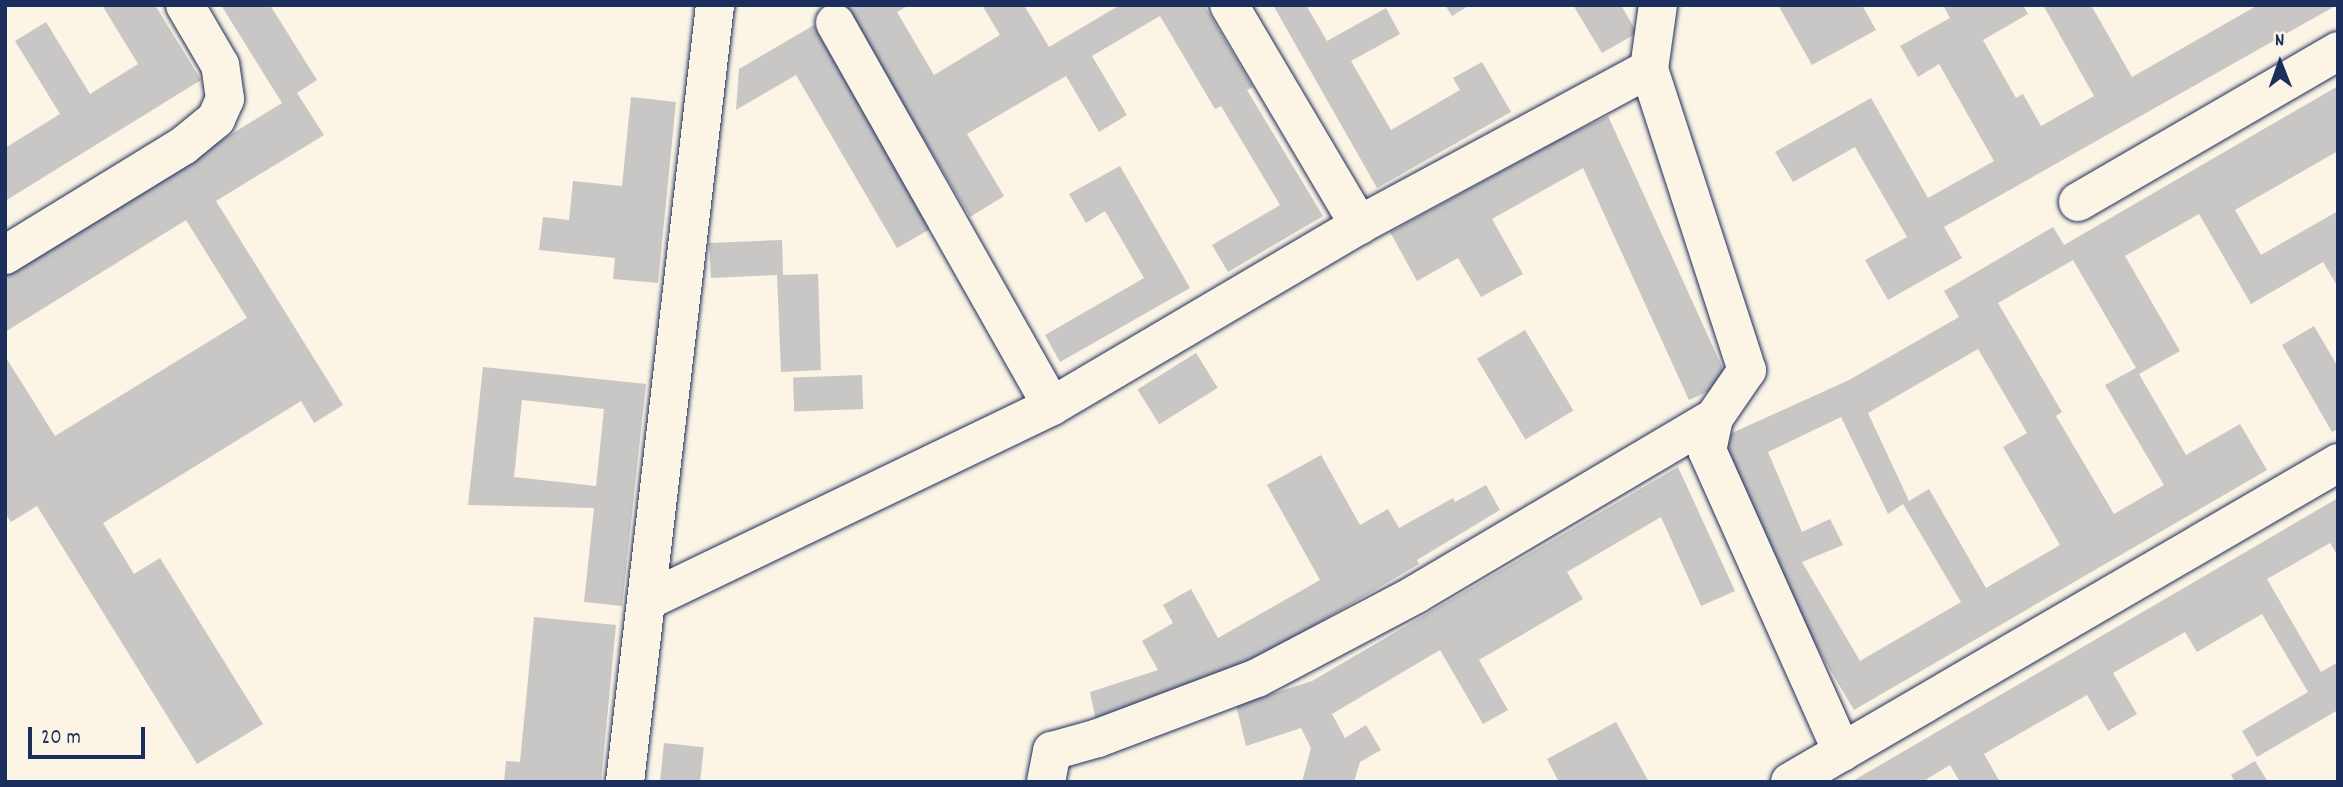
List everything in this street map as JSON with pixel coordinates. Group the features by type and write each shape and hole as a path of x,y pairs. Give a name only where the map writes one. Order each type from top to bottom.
{"street":[{"path":"5,255 183,146 216,119 225,99 220,65 185,5"},
{"path":"625,782 715,5"},
{"path":"1229,5 1359,225"},
{"path":"1658,5 1649,69 1747,370 1714,418 1707,450 1842,751"},
{"path":"835,23 1052,406"},
{"path":"2078,202 2338,51"},
{"path":"647,601 1052,406 1359,225 1649,69"},
{"path":"1046,782 1052,751 1098,738 1257,678 1416,594 1714,418"},
{"path":"1790,782 2338,463"}],"building":[{"path":"102,5 155,5 201,80 5,201 5,148 60,114 15,41 46,22 90,94 138,64"},
{"path":"221,5 270,5 317,80 297,93 324,135 216,201 343,405 314,423 301,401 103,523 134,574 160,558 263,724 197,764 37,506 11,522 5,513 5,356 55,436 247,318 186,220 5,332 5,273 282,103"},
{"path":"844,5 909,5 897,12 934,75 1000,35 982,5 1024,5 1049,47 1120,5 1204,5 1253,87 1247,90 1323,216 1228,272 1212,245 1280,205 1221,106 1215,109 1160,16 1092,56 1127,115 1099,132 1066,76 967,134 1004,196 970,217"},
{"path":"1273,5 1306,5 1327,41 1386,8 1400,34 1351,61 1391,130 1460,90 1453,78 1482,62 1511,112 1377,188"},
{"path":"1445,5 1470,5 1452,16"},
{"path":"1573,5 1621,5 1637,33 1602,53"},
{"path":"1778,5 1862,5 1876,30 1812,65"},
{"path":"1943,5 2023,5 2028,14 1983,40 2016,98 2023,94 2041,126 2094,96 2043,5 2091,5 2132,77 2258,5 2337,5 1944,227 1962,258 1888,300 1865,260 1907,237 1855,147 1793,182 1775,152 1871,98 1928,198 1994,161 1939,64 1918,77 1900,46 1950,18"},
{"path":"814,25 932,228 897,248 796,75 736,110 739,69"},
{"path":"2338,86 2338,151 2235,210 2261,255 2338,211 2338,287 2323,262 2251,304 2199,214 2125,256 2180,351 2139,374 2186,455 2240,424 2267,470 1854,710 1776,578 1721,438 1849,380 1959,317 1944,291 2053,227 2064,245","holes":["2073,260 2136,368 2105,385 2164,485 2114,514 2056,416 2062,412 1998,303","1978,349 2027,433 2003,447 2060,545 1986,588 1929,489 1909,501 1868,413","1841,417 1888,514 1903,504 1961,602 1860,661 1802,562 1843,545 1830,519 1802,532 1768,452"]},
{"path":"631,97 676,102 658,283 613,279 615,258 539,250 543,217 569,220 573,181 622,186"},
{"path":"1608,116 1729,382 1689,400 1583,168 1492,219 1523,274 1481,297 1458,258 1417,281 1390,232"},
{"path":"1120,166 1190,288 1060,362 1045,335 1144,278 1105,211 1086,223 1069,194"},
{"path":"782,240 783,275 818,274 821,370 781,372 777,275 711,278 709,243"},
{"path":"2314,326 2338,367 2338,429 2332,432 2282,345"},
{"path":"1525,330 1573,411 1525,439 1477,359"},
{"path":"1196,353 1218,388 1159,424 1137,390"},
{"path":"483,367 646,384 622,606 584,602 594,508 468,505","holes":["522,400 604,409 596,486 514,477"]},
{"path":"862,375 863,409 794,411 793,377"},
{"path":"1321,455 1360,525 1388,509 1399,528 1453,498 1455,502 1486,485 1500,510 1417,560 1419,564 1208,688 1098,731 1090,692 1158,670 1142,641 1173,623 1163,605 1191,589 1218,638 1320,580 1267,485"},
{"path":"1678,467 1735,591 1701,606 1661,517 1567,572 1583,599 1479,660 1508,710 1483,724 1440,650 1332,714 1345,738 1366,725 1381,750 1360,762 1354,782 1302,782 1311,748 1301,728 1246,746 1236,705 1312,681"},
{"path":"2338,498 2338,556 2330,543 2267,579 2321,672 2338,662 2338,710 2257,757 2242,731 2308,692 2262,614 2197,652 2185,632 2113,673 2137,714 2108,731 2087,695 1984,754 2000,782 1960,782 1950,765 1922,782 1851,782"},
{"path":"534,617 616,625 601,782 504,782 506,761 520,762"},
{"path":"1616,722 1649,782 1559,782 1547,759"},
{"path":"664,743 704,747 700,782 660,782"},
{"path":"2255,761 2268,782 2235,782 2231,775"}]}
